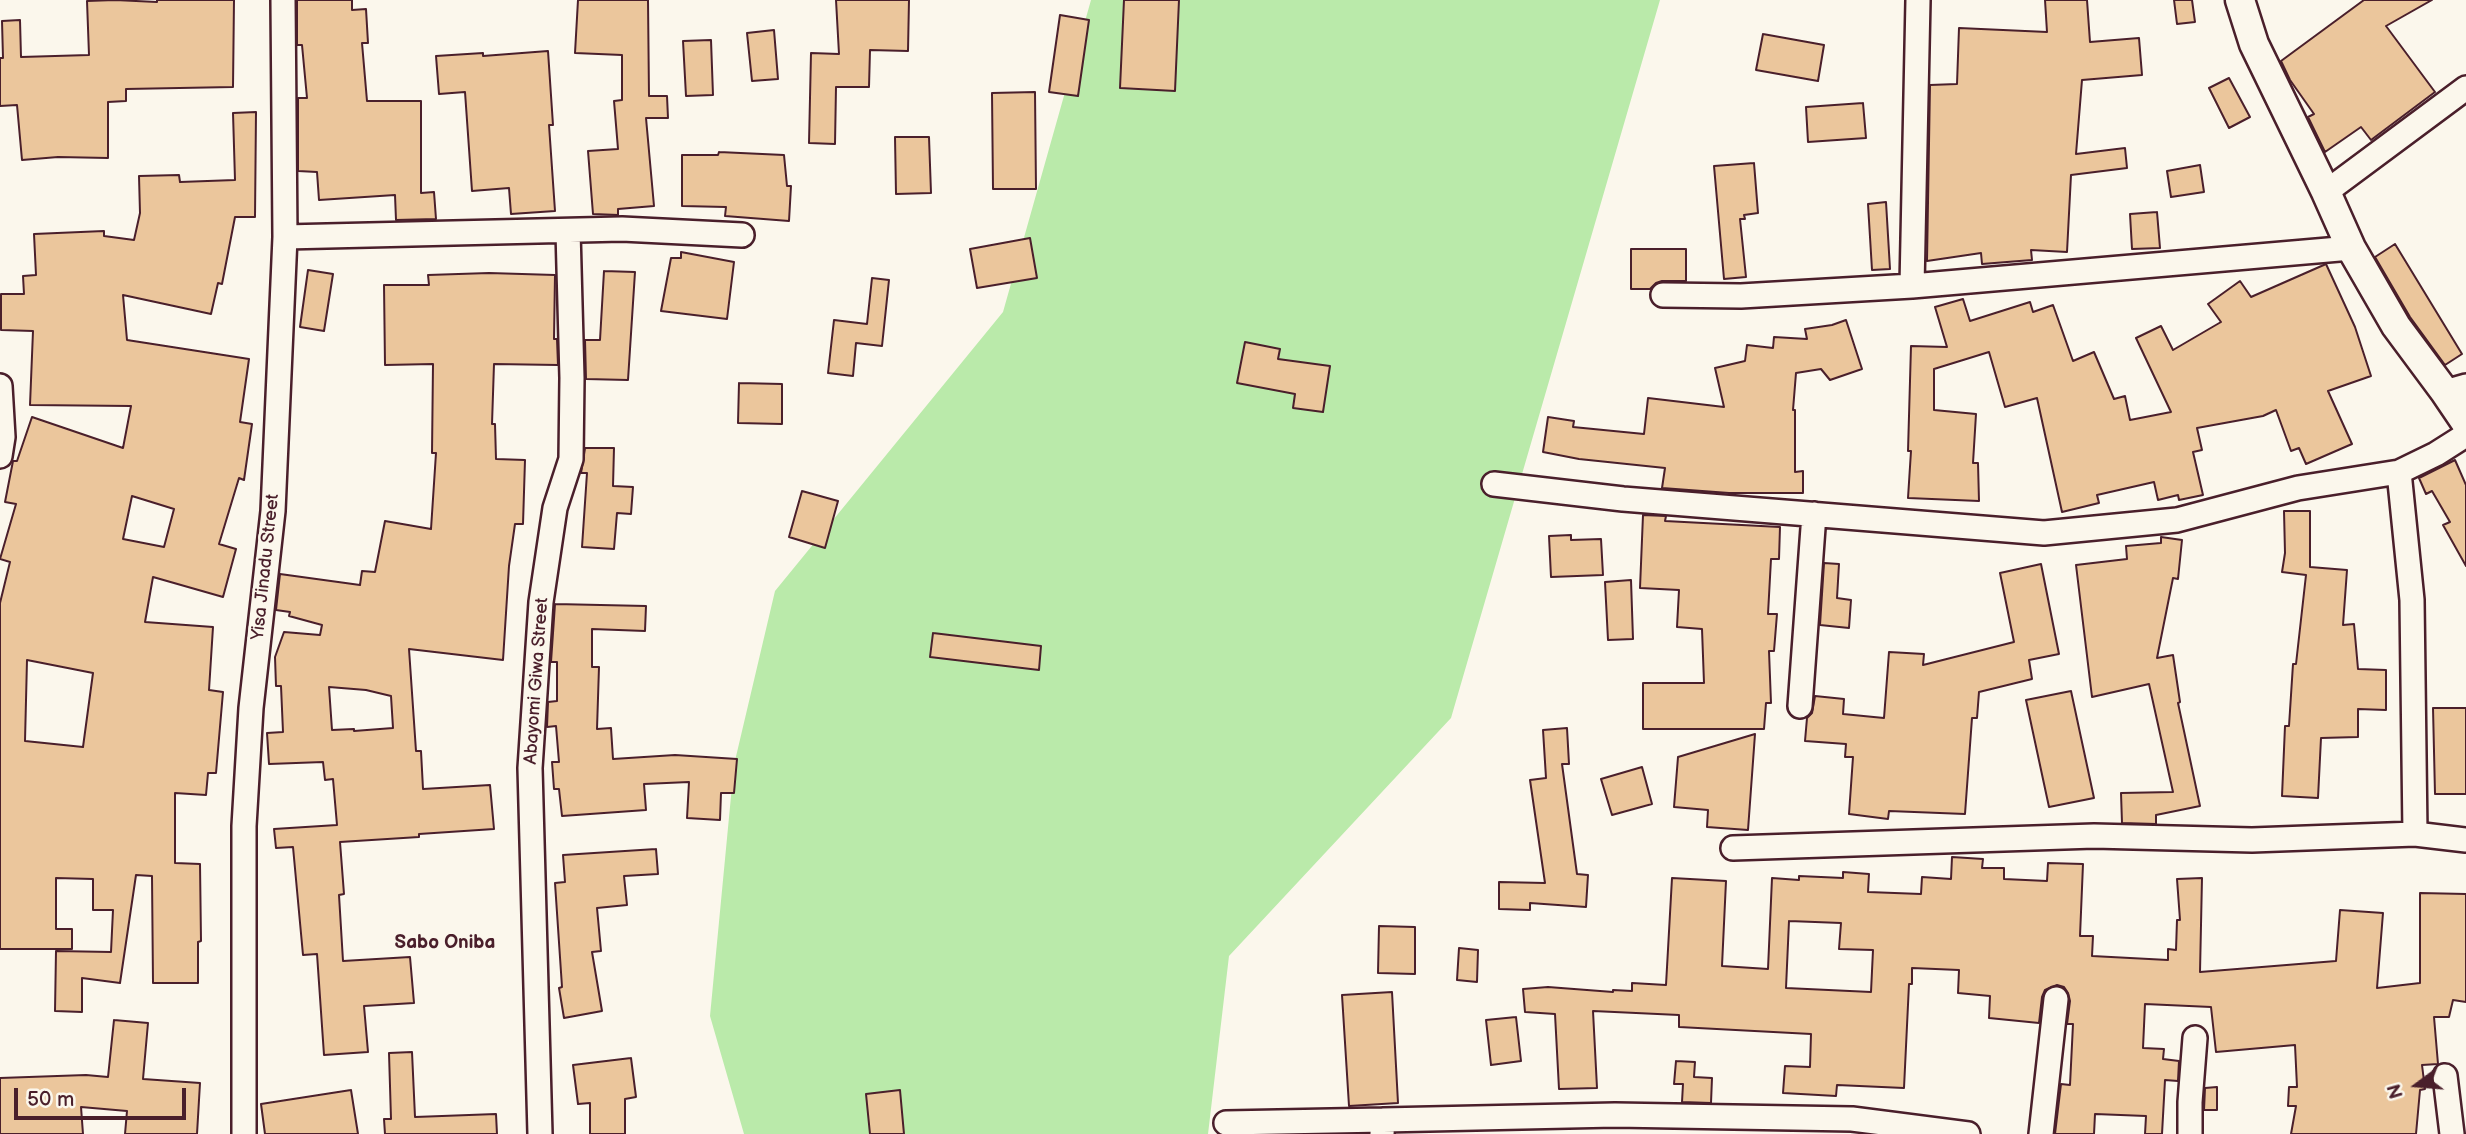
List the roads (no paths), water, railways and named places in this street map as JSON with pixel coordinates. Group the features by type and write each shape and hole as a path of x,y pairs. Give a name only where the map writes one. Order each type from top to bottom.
{"street":[{"name":"Yisa Jinadu Street","path":"244,1134 244,826 251,708 274,512 285,237 283,0"},
{"path":"1912,286 1918,0"},
{"path":"2240,0 2254,44 2351,247 2396,326 2456,389 2466,423"},
{"path":"2326,192 2466,88"},
{"path":"285,237 622,229 742,235"},
{"name":"Abayomi Giwa Street","path":"540,1134 530,768 541,602 555,508 571,459 568,230"},
{"path":"1663,295 1741,296 1912,286 2351,247"},
{"path":"0,386 3,437 0,456"},
{"path":"1494,484 1623,499 2044,533 2177,520 2298,488 2399,472 2436,454 2466,435"},
{"path":"2399,472 2412,600 2415,834"},
{"path":"1800,706 1814,514"},
{"path":"1733,848 2094,836 2252,840 2415,834 2466,839"},
{"path":"2040,1134 2056,999"},
{"path":"2190,1134 2195,1038"},
{"path":"2445,1076 2452,1134"},
{"path":"1226,1123 1383,1127 1615,1115 1792,1125 1852,1119 1968,1134"}],"district":[{"name":"Sabo Oniba","path":"445,943"}]}
